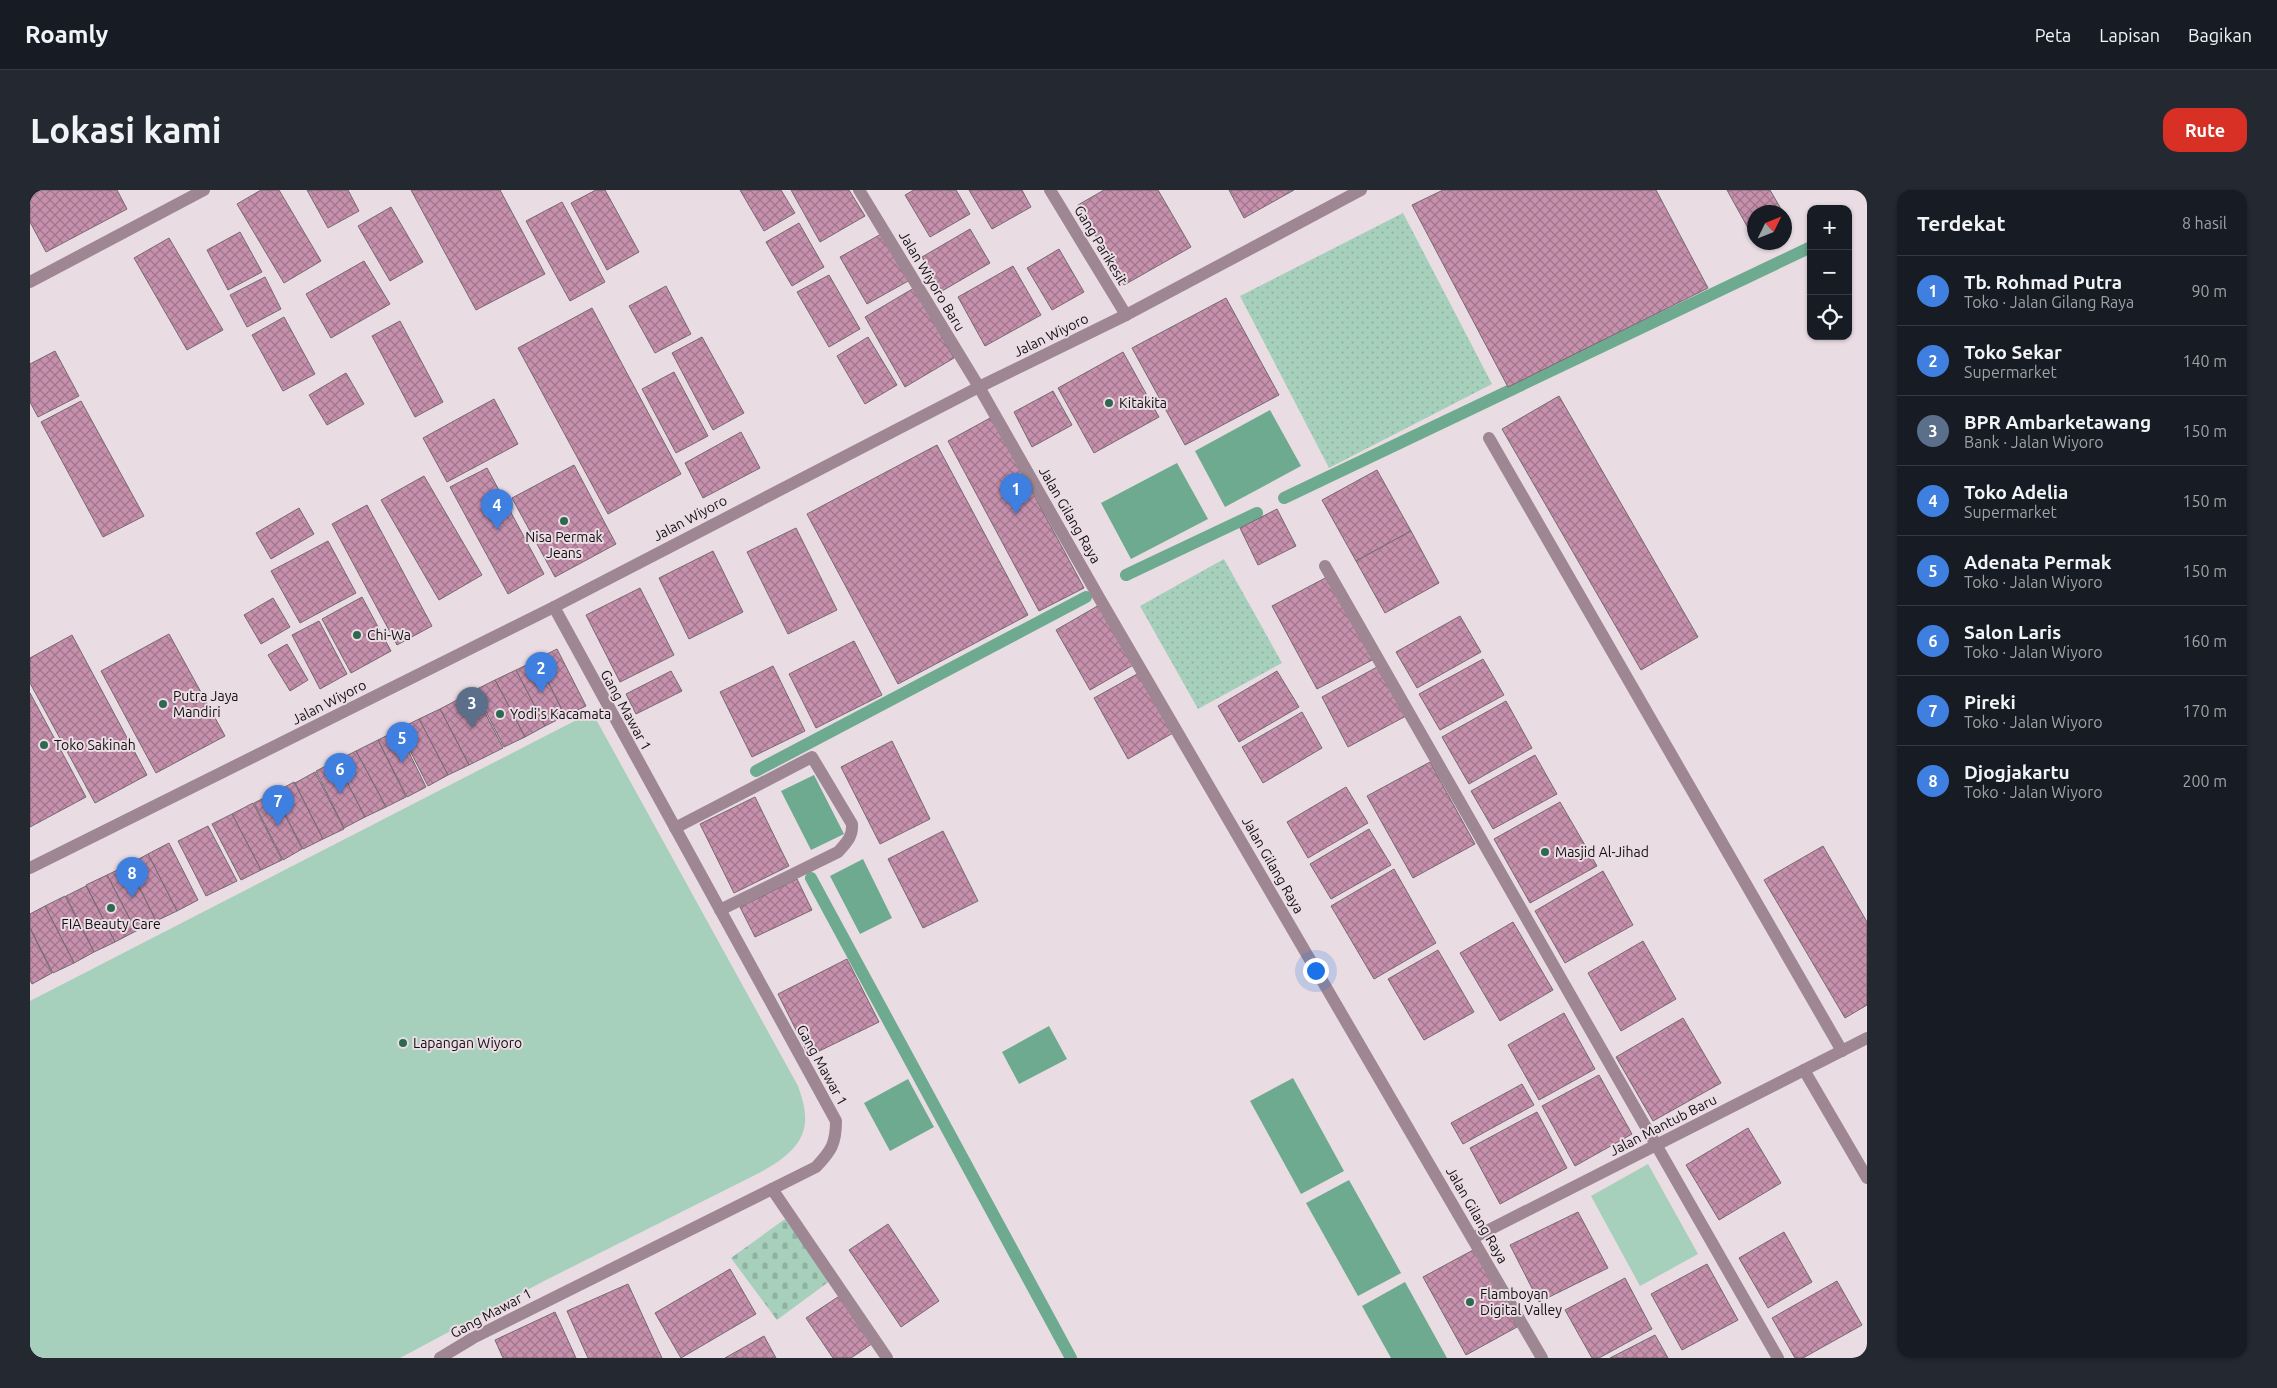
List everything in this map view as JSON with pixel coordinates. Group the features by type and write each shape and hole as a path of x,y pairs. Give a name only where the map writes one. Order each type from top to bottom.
{"street":[{"path":"30,282 204,190"},
{"name":"Jalan Wiyoro Baru","path":"859,190 979,387"},
{"name":"Gang Parikesit","path":"1050,190 1126,315"},
{"name":"Jalan Wiyoro","path":"30,868 554,607 979,387 1126,315 1361,190"},
{"name":"Jalan Gilang Raya","path":"979,387 1101,601 1542,1358"},
{"path":"1490,438 1842,1051"},
{"path":"1325,566 1778,1358"},
{"name":"Gang Mawar 1","path":"440,1358 473,1338 816,1167 831,1152 836,1135 836,1121 554,607"},
{"path":"675,828 812,758 852,824 852,832 838,852 720,910"},
{"name":"Jalan Mantub Baru","path":"1473,1238 1867,1038"},
{"path":"1804,1070 1867,1178"},
{"path":"772,1189 887,1358"}],"green space":[{"path":"1403,213 1492,384 1329,468 1240,296"},
{"path":"1224,559 1282,663 1198,709 1140,606"},
{"name":"Lapangan Wiyoro","path":"592,712 798,1086 803,1101 805,1126 802,1135 792,1150 761,1172 544,1281 400,1358 30,1358 30,1001"},
{"path":"1648,1164 1698,1254 1640,1286 1591,1196"},
{"path":"785,1219 831,1280 777,1320 731,1258"}],"shaded area":[{"path":"1270,410 1301,466 1225,507 1195,451"},
{"path":"1177,463 1208,519 1131,559 1101,503"},
{"path":"814,775 844,834 811,850 781,791"},
{"path":"863,859 892,918 860,934 830,876"},
{"path":"1049,1026 1067,1059 1019,1084 1002,1052"},
{"path":"1293,1078 1344,1171 1301,1194 1250,1101"},
{"path":"908,1079 934,1127 890,1151 864,1103"},
{"path":"1349,1180 1401,1273 1358,1296 1306,1203"},
{"path":"1405,1282 1447,1358 1391,1358 1362,1306"}],"building":[{"path":"30,190 117,190 127,209 46,252 30,222"},
{"path":"261,190 279,190 321,261 284,283 237,204"},
{"path":"307,190 348,190 359,211 328,228"},
{"path":"411,190 500,190 545,274 476,310"},
{"path":"596,190 605,190 639,252 607,270 571,203"},
{"path":"740,190 781,190 795,213 764,231"},
{"path":"791,190 849,190 865,216 820,242"},
{"path":"914,190 956,190 970,214 930,237 905,195"},
{"path":"969,190 1022,190 1031,207 992,229"},
{"path":"1104,190 1158,190 1191,247 1124,285 1078,205"},
{"path":"1229,190 1294,190 1244,218"},
{"path":"1443,190 1656,190 1708,288 1508,387 1412,205"},
{"path":"1727,190 1770,190 1779,205 1747,205 1747,226"},
{"path":"562,202 605,282 570,301 526,221"},
{"path":"391,207 423,262 390,281 358,226"},
{"path":"799,223 824,267 792,286 766,242"},
{"path":"970,229 990,263 942,291 922,257"},
{"path":"240,232 262,272 228,290 207,250"},
{"path":"883,233 910,280 867,304 840,257"},
{"path":"169,238 223,330 187,350 134,258"},
{"path":"1059,249 1084,292 1052,310 1027,268"},
{"path":"364,261 390,304 331,338 306,294"},
{"path":"1013,266 1041,315 985,346 958,297"},
{"path":"829,275 860,329 829,347 797,292"},
{"path":"265,277 281,309 247,327 230,295"},
{"path":"666,286 691,334 655,353 629,306"},
{"path":"914,288 954,358 905,387 865,317"},
{"path":"1226,298 1279,395 1185,445 1132,348"},
{"path":"592,308 681,474 608,514 518,348"},
{"path":"284,317 315,374 283,391 252,335"},
{"path":"400,321 443,402 415,417 372,336"},
{"path":"702,337 744,413 713,430 672,353"},
{"path":"868,337 897,385 865,404 837,356"},
{"path":"55,351 79,396 38,417 30,402 30,364"},
{"name":"Kitakita","path":"1123,352 1159,417 1094,453 1058,388"},
{"path":"674,372 708,436 676,453 642,389"},
{"path":"346,373 364,404 327,425 309,395"},
{"path":"1053,391 1072,425 1032,447 1014,412"},
{"path":"1559,396 1698,637 1641,670 1502,429"},
{"path":"494,399 518,444 447,482 423,438"},
{"path":"81,401 144,516 103,537 41,422"},
{"path":"992,417 1084,588 1039,611 948,441"},
{"path":"741,432 760,468 703,498 685,463"},
{"path":"937,445 1028,615 898,684 807,514"},
{"name":"Nisa Permak Jeans","path":"574,465 616,544 555,577 512,498"},
{"path":"487,468 544,574 508,594 450,487"},
{"path":"1377,470 1411,531 1356,561 1322,500"},
{"path":"424,476 482,575 439,600 381,500"},
{"path":"367,505 432,626 397,645 332,524"},
{"path":"299,508 314,534 271,559 256,533"},
{"path":"1277,509 1296,546 1258,565 1240,528"},
{"path":"796,528 837,610 788,634 747,552"},
{"path":"1411,531 1439,583 1385,613 1356,561"},
{"path":"328,541 356,593 300,623 271,571"},
{"path":"713,551 743,612 689,639 659,578"},
{"path":"1329,576 1374,659 1317,689 1272,606"},
{"path":"640,588 674,655 620,682 586,615"},
{"name":"Chi-Wa","path":"362,597 391,651 351,673 322,619"},
{"path":"273,598 290,627 261,644 244,615"},
{"path":"1101,604 1135,664 1090,690 1056,630"},
{"path":"1460,616 1481,652 1417,688 1396,652"},
{"path":"319,621 347,674 320,689 292,635"},
{"name":"Putra Jaya Mandiri","path":"169,634 225,736 156,773 101,671"},
{"path":"72,635 147,775 95,803 30,683 30,658"},
{"path":"854,641 882,695 816,728 789,674"},
{"path":"287,644 308,680 290,691 268,655"},
{"path":"557,649 586,706 565,716 537,659"},
{"path":"1483,659 1504,695 1440,730 1419,694"},
{"path":"537,660 565,716 545,726 516,670"},
{"path":"773,666 805,731 752,757 720,692"},
{"path":"1379,666 1406,716 1348,747 1322,697"},
{"path":"516,670 545,726 525,737 495,680"},
{"path":"671,671 682,691 636,714 626,694"},
{"path":"1277,671 1299,707 1239,742 1218,706"},
{"path":"1139,673 1173,733 1128,759 1094,698"},
{"name":"Yodi's Kacamata","path":"495,680 525,737 504,747 475,690"},
{"path":"474,691 503,748 469,765 440,709"},
{"name":"Toko Sakinah","path":"30,693 86,797 30,827"},
{"path":"1506,701 1532,748 1469,784 1442,737"},
{"path":"440,709 469,765 448,775 419,719"},
{"path":"1302,712 1322,748 1263,783 1242,747"},
{"path":"419,719 448,775 428,786 399,729"},
{"path":"398,730 426,787 407,797 378,740"},
{"path":"378,740 406,797 386,807 356,751"},
{"path":"892,741 930,819 880,844 841,767"},
{"path":"356,751 386,807 365,817 336,761"},
{"path":"1535,755 1557,794 1493,829 1471,791"},
{"path":"336,761 365,817 344,828 316,771"},
{"path":"1430,762 1475,844 1413,878 1367,796"},
{"path":"315,772 344,829 323,839 295,783"},
{"path":"294,782 323,839 303,849 274,793"},
{"path":"1346,787 1368,823 1308,858 1287,822"},
{"path":"274,793 302,849 283,860 254,803"},
{"path":"755,797 789,866 734,893 700,824"},
{"name":"Masjid Al-Jihad","path":"1560,802 1597,866 1530,903 1494,839"},
{"path":"253,803 282,860 261,870 232,814"},
{"path":"232,814 261,870 241,880 212,824"},
{"path":"208,826 237,881 206,896 178,841"},
{"path":"1369,829 1391,865 1331,899 1310,864"},
{"path":"943,831 978,901 923,928 888,859"},
{"path":"169,843 198,900 177,911 148,854"},
{"path":"1823,846 1867,922 1867,1005 1845,1018 1764,880"},
{"path":"148,854 177,911 156,921 128,865"},
{"path":"128,865 156,921 136,931 107,875"},
{"path":"1394,869 1436,943 1374,979 1331,906"},
{"path":"1603,871 1633,925 1565,963 1535,911"},
{"name":"FIA Beauty Care","path":"107,875 136,931 115,942 86,885"},
{"path":"797,879 812,910 755,937 740,907"},
{"path":"86,886 115,942 94,952 66,896"},
{"path":"65,896 94,952 74,963 45,906"},
{"path":"45,906 74,963 53,973 30,928 30,914"},
{"path":"1513,922 1553,990 1500,1021 1460,953"},
{"path":"30,928 52,973 32,984 30,980"},
{"path":"1643,941 1676,999 1621,1031 1588,973"},
{"path":"1438,950 1474,1012 1424,1040 1388,979"},
{"path":"847,959 879,1022 809,1056 778,994"},
{"path":"1564,1013 1595,1069 1539,1100 1508,1045"},
{"path":"1683,1018 1721,1083 1653,1121 1616,1057"},
{"path":"1599,1075 1632,1134 1575,1166 1542,1106"},
{"path":"1522,1084 1534,1105 1463,1144 1451,1123"},
{"path":"1537,1112 1567,1168 1500,1204 1470,1148"},
{"path":"1748,1128 1781,1183 1719,1220 1686,1165"},
{"path":"1578,1212 1608,1268 1539,1302 1510,1245"},
{"path":"888,1224 939,1301 901,1327 849,1250"},
{"path":"1784,1232 1812,1282 1768,1308 1739,1258"},
{"name":"Flamboyan Digital Valley","path":"1475,1249 1517,1327 1466,1355 1423,1277"},
{"path":"1707,1264 1738,1320 1682,1350 1651,1294"},
{"path":"730,1269 756,1314 681,1358 655,1313"},
{"path":"1625,1278 1652,1329 1599,1358 1592,1358 1565,1310"},
{"path":"1837,1281 1862,1325 1803,1358 1795,1358 1772,1318"},
{"path":"628,1284 662,1358 588,1358 567,1311"},
{"path":"841,1295 873,1343 851,1358 833,1358 806,1318"},
{"path":"555,1312 576,1358 503,1358 495,1340"},
{"path":"1655,1335 1668,1358 1610,1358"},
{"path":"764,1336 776,1358 725,1358"}],"waterway":[{"path":"1284,498 1807,249"},
{"path":"1126,575 1257,513"},
{"path":"756,771 1086,597"},
{"path":"811,878 1071,1358"}],"place":[{"name":"Kitakita","path":"1109,403"},
{"name":"Tb. Rohmad Putra","path":"1016,514"},
{"name":"Nisa Permak Jeans","path":"564,521"},
{"name":"Toko Adelia","path":"497,530"},
{"name":"Chi-Wa","path":"357,635"},
{"name":"Toko Sekar","path":"541,693"},
{"name":"Putra Jaya Mandiri","path":"163,704"},
{"name":"Yodi's Kacamata","path":"500,714"},
{"name":"BPR Ambarketawang","path":"472,728"},
{"name":"Toko Sakinah","path":"44,745"},
{"name":"Adenata Permak","path":"402,763"},
{"name":"Salon Laris","path":"340,794"},
{"name":"Pireki","path":"278,826"},
{"name":"Masjid Al-Jihad","path":"1545,852"},
{"name":"Djogjakartu","path":"132,898"},
{"name":"FIA Beauty Care","path":"111,908"},
{"name":"Lapangan Wiyoro","path":"403,1043"},
{"name":"Flamboyan Digital Valley","path":"1470,1302"}]}
